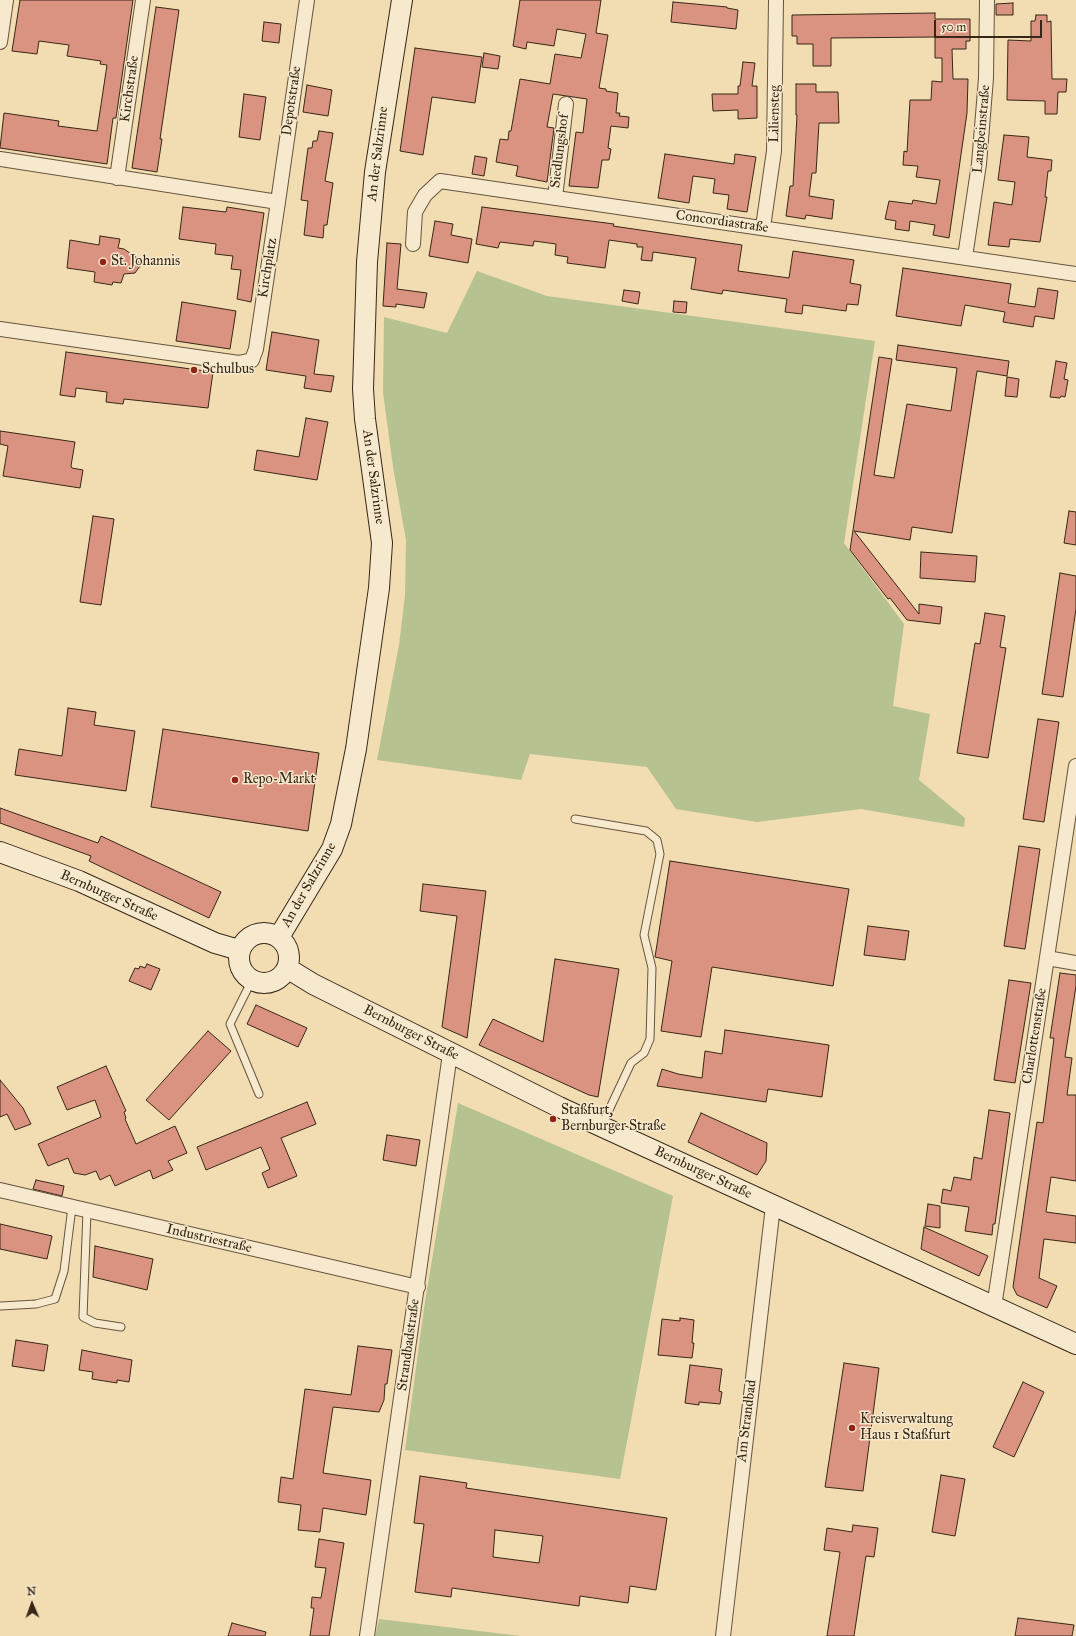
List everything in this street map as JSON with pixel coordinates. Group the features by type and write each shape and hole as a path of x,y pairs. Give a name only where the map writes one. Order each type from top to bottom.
{"main road":[{"name":"An der Salzrinne","path":"279,937 332,849 341,824 356,749 378,596 382,543 365,419 363,389 367,276 375,172 402,0"},
{"name":"Bernburger Straße","path":"0,852 79,881 215,943 239,950"},
{"path":"256,933 272,933 279,937 287,948 289,961 287,968 282,975 268,983 252,980 246,976 239,964 239,950 249,937 256,933"},
{"name":"Bernburger Straße","path":"287,968 313,984 450,1054 601,1126 1076,1344"}],"street":[{"path":"0,42 6,0"},
{"name":"Kirchstraße","path":"117,178 142,0"},
{"name":"Depotstraße","path":"278,202 306,0"},
{"name":"Liliensteg","path":"762,227 774,151 776,0"},
{"name":"Langbeinstraße","path":"965,257 980,157 986,78 987,0"},
{"name":"Siedlungshof","path":"554,198 566,104"},
{"path":"0,160 278,202"},
{"name":"Concordiastraße","path":"413,244 415,212 425,195 440,181 1076,274"},
{"name":"Kirchplatz","path":"0,329 239,363 252,360 256,349 278,202"},
{"name":"Charlottenstraße","path":"994,1307 1076,766"},
{"path":"1047,958 1076,963"},
{"name":"Strandbadstraße","path":"367,1636 418,1287 450,1054"},
{"name":"Industriestraße","path":"0,1190 418,1287"},
{"name":"Am Strandbad","path":"723,1636 773,1206"}],"lane":[{"path":"575,819 646,831 657,840 660,854 644,935 652,968 650,1039 644,1053 632,1063 601,1126"},
{"path":"252,980 230,1024 259,1094"},
{"path":"1,1306 36,1304 55,1298 64,1271 72,1207"},
{"path":"87,1211 83,1317 95,1323 122,1327"}],"green space":[{"path":"477,271 547,296 875,341 844,543 904,624 893,706 930,714 919,780 965,818 964,827 861,809 757,822 676,809 647,767 530,754 521,780 377,760 399,645 405,595 406,540 393,467 383,392 384,317 447,333"},
{"path":"458,1103 673,1196 620,1479 405,1450 424,1308"},
{"path":"379,1619 521,1636 375,1636"}],"building":[{"path":"20,0 133,0 116,118 113,118 107,164 0,148 4,113 59,121 58,126 97,131 107,65 100,64 101,61 67,56 69,45 39,41 37,54 12,51"},
{"path":"520,0 601,0 596,33 608,35 599,88 618,93 616,113 620,113 619,116 629,117 628,128 611,126 608,148 611,149 609,160 602,160 598,188 569,186 576,132 583,133 587,99 553,94 547,127 554,128 547,182 516,176 518,166 496,162 500,139 508,140 509,131 511,131 520,79 550,84 555,54 581,58 586,34 557,29 554,46 527,42 526,49 513,46"},
{"path":"673,2 727,7 738,10 736,29 671,22"},
{"path":"1013,3 1013,15 996,15 996,4"},
{"path":"156,7 179,10 160,139 162,139 157,172 132,168"},
{"path":"935,13 935,19 970,19 970,41 966,41 966,49 952,49 953,79 968,79 967,113 949,238 933,235 935,225 910,221 909,231 895,229 896,221 885,219 889,201 912,204 913,200 936,204 940,180 916,177 918,166 903,165 904,151 907,152 910,100 931,100 932,81 942,82 942,58 935,58 935,37 831,38 831,66 813,66 813,44 797,44 797,36 792,36 792,15"},
{"path":"1036,15 1047,15 1047,22 1051,21 1052,79 1067,79 1066,92 1058,92 1057,114 1045,114 1045,101 1007,100 1008,40 1031,41 1031,21 1035,21"},
{"path":"264,22 281,24 279,43 262,41"},
{"path":"415,48 482,57 475,103 432,97 423,155 400,151"},
{"path":"484,53 500,56 498,69 482,67"},
{"path":"743,62 755,63 752,86 757,86 757,118 738,119 738,110 713,111 712,94 738,94 738,86 740,86"},
{"path":"796,84 816,84 816,92 838,92 839,123 819,123 816,173 812,173 809,196 834,200 832,219 806,215 805,219 786,216 790,186 793,186 797,115"},
{"path":"307,85 332,90 328,116 303,112"},
{"path":"244,94 266,97 260,140 239,137"},
{"path":"319,131 333,133 325,181 333,183 327,225 324,225 323,238 304,235 308,201 301,200 308,148 312,148 313,141 317,141"},
{"path":"1004,135 1029,137 1027,157 1052,160 1051,171 1048,171 1045,197 1047,197 1040,242 1010,239 1009,247 988,245 994,202 1012,205 1015,182 998,180"},
{"path":"665,154 734,164 735,154 756,157 747,212 727,209 729,195 713,193 715,179 693,176 689,203 658,198"},
{"path":"475,156 487,158 484,176 472,174"},
{"path":"183,207 226,212 227,207 264,213 251,302 237,299 241,270 231,269 233,256 215,254 216,244 179,239"},
{"path":"482,207 614,224 613,226 742,245 738,271 789,278 793,251 854,260 850,283 861,285 858,305 847,304 846,311 803,305 802,314 785,312 787,299 723,290 722,294 691,289 696,258 653,252 652,261 641,260 643,247 637,247 637,244 609,240 605,268 567,263 568,257 555,255 556,244 534,241 533,246 500,242 498,248 476,244"},
{"path":"435,221 453,224 451,235 472,239 468,263 429,256"},
{"name":"St. Johannis","path":"100,236 120,239 118,248 124,249 137,258 140,266 135,273 124,274 121,283 113,282 112,285 94,282 95,272 67,268 70,240 99,245"},
{"path":"387,243 401,244 397,289 427,293 424,308 396,304 396,307 383,306"},
{"path":"903,268 1011,284 1008,303 1035,307 1038,288 1058,291 1054,319 1035,316 1033,327 1003,322 1005,312 965,305 961,326 896,316"},
{"path":"624,290 640,292 638,304 622,301"},
{"path":"674,301 687,302 686,313 673,312"},
{"path":"182,302 236,311 230,349 176,341"},
{"path":"272,332 319,340 314,374 334,376 331,392 304,388 306,376 266,370"},
{"path":"898,345 1009,361 1007,376 977,371 952,533 912,527 910,540 854,531 919,614 919,604 942,607 940,624 907,620 890,598 888,599 850,550 879,357 892,359 874,475 894,478 907,404 951,411 957,368 896,360"},
{"path":"66,352 213,372 208,408 124,399 123,404 106,402 107,392 76,388 75,397 60,395"},
{"path":"1056,361 1067,363 1064,379 1068,380 1065,397 1061,396 1060,398 1050,397"},
{"path":"1007,377 1019,379 1017,397 1005,396"},
{"path":"306,418 328,422 317,480 254,470 257,450 299,457"},
{"path":"0,431 75,442 71,466 72,468 83,470 80,488 3,476 8,446 0,444"},
{"path":"1069,511 1076,512 1076,545 1064,543"},
{"path":"93,516 114,519 101,605 80,602"},
{"path":"921,552 977,556 975,582 920,578"},
{"path":"1060,573 1076,576 1076,609 1063,697 1042,694"},
{"path":"985,613 1005,616 1000,647 1006,648 988,758 957,753 975,643 980,644"},
{"path":"68,708 96,712 94,725 135,731 126,791 15,775 19,749 62,756"},
{"path":"1038,719 1059,722 1044,822 1023,819"},
{"name":"Repo-Markt","path":"163,729 319,753 308,831 151,807"},
{"path":"0,808 98,843 101,836 221,892 209,918 89,861 91,856 0,823"},
{"path":"1019,846 1040,849 1025,949 1004,946"},
{"path":"670,861 849,889 833,986 712,967 701,1037 661,1031 672,961 655,957"},
{"path":"423,884 486,891 467,1038 442,1027 457,916 420,911"},
{"path":"868,926 909,931 905,960 864,955"},
{"path":"555,959 619,969 598,1097 589,1095 479,1045 493,1019 543,1042"},
{"path":"147,964 160,969 151,990 129,981 135,968 139,969 140,966 145,968"},
{"path":"1060,973 1076,975 1076,986 1065,1057 1072,1058 1067,1095 1076,1095 1076,1181 1051,1177 1046,1212 1076,1216 1076,1243 1044,1239 1039,1278 1057,1286 1047,1308 1017,1295 1013,1287 1037,1122 1043,1123 1054,1038 1050,1038"},
{"path":"1009,980 1031,983 1015,1083 994,1080"},
{"path":"256,1005 307,1028 298,1047 247,1024"},
{"path":"725,1030 829,1045 822,1097 768,1089 766,1102 657,1086 662,1069 678,1074 702,1078 705,1051 722,1054"},
{"path":"208,1031 231,1051 169,1120 146,1100"},
{"path":"106,1066 126,1111 124,1112 125,1119 136,1144 175,1126 187,1153 168,1161 173,1170 153,1179 150,1170 115,1186 110,1175 100,1180 96,1171 85,1175 74,1173 68,1158 48,1166 38,1144 101,1117 95,1100 67,1110 57,1087"},
{"path":"0,1080 23,1108 31,1124 15,1130 7,1114 0,1117"},
{"path":"307,1102 316,1124 281,1138 297,1176 268,1188 262,1173 270,1169 261,1147 206,1170 197,1147"},
{"path":"989,1110 1010,1113 995,1224 993,1224 992,1235 965,1231 969,1207 941,1203 943,1189 951,1191 954,1177 971,1180 974,1157 982,1159"},
{"path":"701,1113 767,1143 766,1161 757,1175 688,1142"},
{"path":"387,1135 420,1140 416,1166 383,1160"},
{"path":"36,1180 64,1186 62,1196 33,1189"},
{"path":"928,1204 940,1206 940,1228 925,1226"},
{"path":"0,1224 52,1236 47,1259 0,1249"},
{"path":"924,1227 988,1256 979,1276 921,1249"},
{"path":"95,1246 153,1259 147,1290 93,1277"},
{"path":"680,1318 694,1320 692,1343 694,1343 692,1358 658,1355 662,1319 680,1321"},
{"path":"16,1340 48,1345 44,1371 12,1366"},
{"path":"358,1346 392,1350 387,1384 385,1384 384,1400 379,1412 333,1407 323,1473 371,1480 366,1515 323,1508 320,1532 298,1530 301,1505 278,1502 281,1477 293,1479 305,1389 351,1395"},
{"path":"82,1350 132,1360 129,1382 117,1380 117,1383 92,1379 93,1372 79,1370"},
{"name":"Kreisverwaltung Haus 1 Staßfurt","path":"844,1363 879,1368 863,1491 825,1487"},
{"path":"690,1365 722,1369 719,1391 722,1392 720,1404 699,1402 699,1405 685,1403"},
{"path":"1023,1382 1044,1392 1014,1457 993,1447"},
{"path":"941,1475 965,1479 955,1536 932,1532"},
{"path":"420,1476 467,1483 466,1488 667,1518 656,1590 630,1586 628,1603 580,1596 579,1606 452,1588 451,1597 415,1592 424,1524 414,1523","holes":["495,1530 543,1536 539,1563 493,1557"]},
{"path":"853,1525 878,1528 874,1557 866,1556 854,1636 827,1636 840,1552 824,1550 827,1528 852,1532"},
{"path":"319,1539 344,1543 329,1636 310,1636 314,1608 311,1608 312,1597 321,1598 326,1568 315,1567"},
{"path":"1018,1618 1074,1625 1072,1636 1015,1636"},
{"path":"232,1623 266,1632 265,1636 228,1636"}],"place":[{"name":"St. Johannis","path":"103,262"},
{"name":"Schulbus","path":"194,370"},
{"name":"Repo-Markt","path":"235,780"},
{"name":"Staßfurt, Bernburger Straße","path":"553,1119"},
{"name":"Kreisverwaltung Haus 1 Staßfurt","path":"852,1428"}]}
